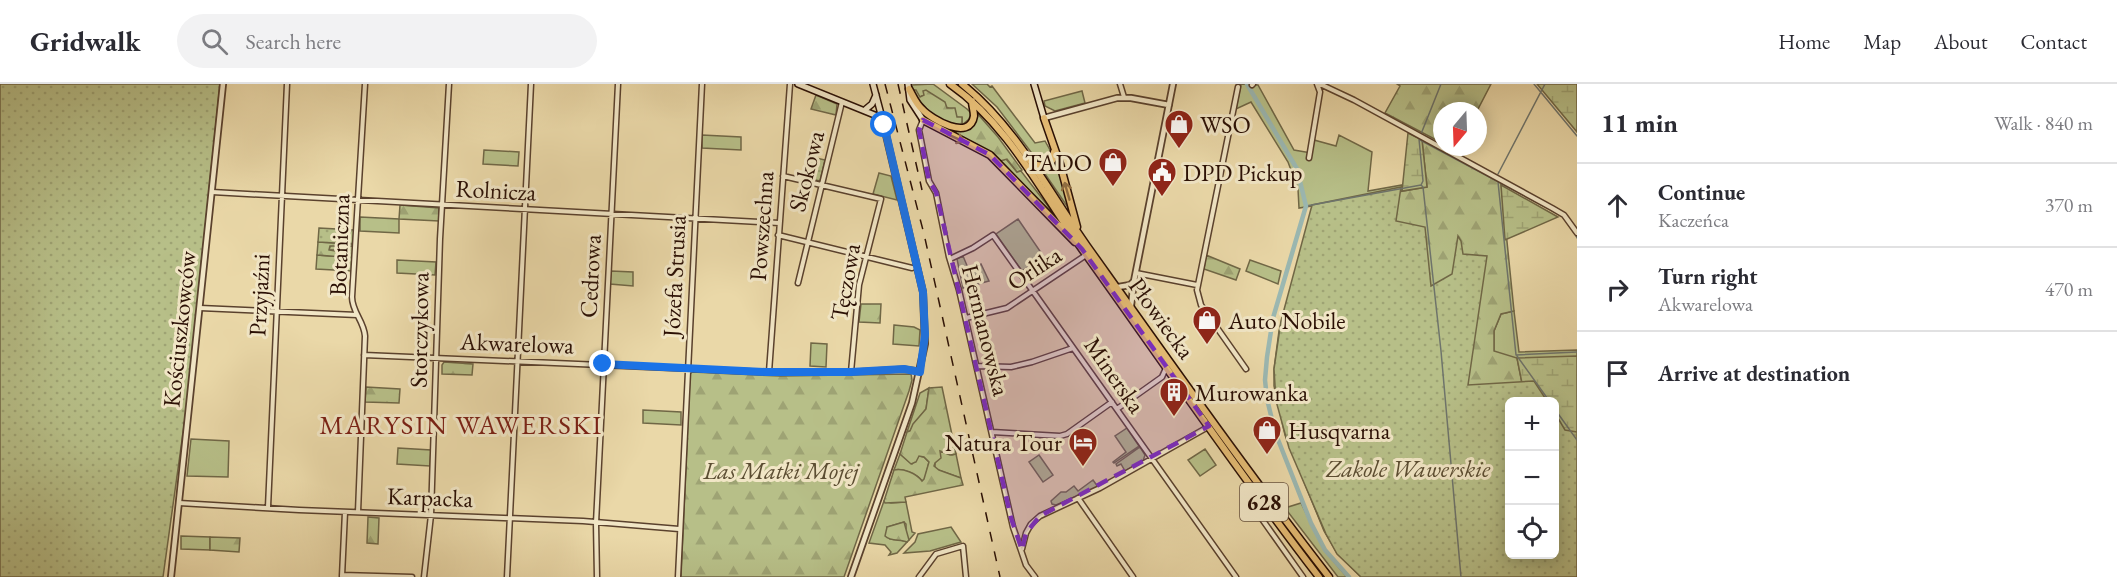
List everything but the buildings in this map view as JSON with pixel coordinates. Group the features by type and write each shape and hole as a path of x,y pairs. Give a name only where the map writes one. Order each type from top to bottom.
{"main road":[{"path":"798,84 881,115"},
{"path":"873,84 881,115"},
{"name":"Płowiecka","path":"950,84 972,101 1002,132 1086,255 1319,577"},
{"name":"Płowiecka","path":"962,84 999,119 1267,497 1329,577"},
{"path":"1034,84 1079,234"},
{"path":"909,86 917,104 924,112 952,127 963,127 972,121 974,116 972,101"},
{"path":"909,86 910,100 923,120 990,155 1082,249"},
{"path":"863,109 872,104 876,95"},
{"path":"1031,163 1041,166 1050,164 1054,148"}],"street":[{"name":"Kościuszkowców","path":"171,577 222,84"},
{"name":"Przyjaźni","path":"268,507 287,84"},
{"name":"Botaniczna","path":"358,512 364,325 352,303 352,297 365,84"},
{"name":"Storczykowa","path":"424,577 431,515 442,205 449,84"},
{"path":"507,577 531,84"},
{"name":"Cedrowa","path":"597,577 596,523 618,84"},
{"name":"Józefa Strusia","path":"678,577 702,84"},
{"name":"Powszechna","path":"769,372 790,84"},
{"path":"1120,84 1124,97"},
{"path":"1131,306 1173,84"},
{"path":"1309,158 1320,92 1318,84"},
{"path":"1318,84 1354,100 1552,208 1564,216 1577,233"},
{"path":"1238,87 1197,285 1201,305 1246,369"},
{"path":"1044,118 1124,97 1168,105"},
{"name":"Skokowa","path":"798,283 842,102"},
{"path":"851,577 912,403 920,372 925,335 923,292 881,115"},
{"name":"Hermanowska","path":"923,120 919,130 930,184 936,193 1013,527 1026,565 1035,577"},
{"path":"783,176 822,184"},
{"name":"Tęczowa","path":"822,184 881,199 859,285 851,372"},
{"name":"Rolnicza","path":"212,192 779,223"},
{"path":"778,235 912,268"},
{"name":"Minerska","path":"950,259 993,235 1236,577"},
{"name":"Orlika","path":"966,318 997,311 1033,291 1086,255"},
{"path":"1136,273 1197,285"},
{"path":"1118,287 1130,285 1134,281"},
{"path":"200,308 358,315"},
{"path":"977,366 1011,367 1073,348"},
{"name":"Akwarelowa","path":"364,355 769,372 851,372 904,369 920,372"},
{"path":"1117,409 1162,377 1167,367"},
{"path":"992,432 1060,436 1067,434 1112,402"},
{"path":"1022,550 1031,524 1052,509 1100,488 1209,426"},
{"path":"1251,484 1252,505 1303,577"},
{"path":"1078,498 1133,577"},
{"name":"Karpacka","path":"179,503 510,518 680,529"},
{"path":"345,512 342,576 412,577"},
{"path":"920,577 936,554 963,546 966,577"}],"highlighted area":[{"path":"923,120 990,155 1082,249 1209,426 1040,516 1026,533 1022,550 1011,518 936,192 929,181 919,130"}],"green space":[{"path":"0,84 220,84 187,404 163,577 0,577"},
{"path":"933,84 971,113 969,119 962,125 962,118 956,117 950,109 924,95 920,97 912,90 911,85"},
{"path":"972,84 992,86 1035,143 1045,141 1050,150 1050,158 1044,162 1037,160 997,107"},
{"path":"1241,84 1258,85 1294,150 1311,153 1314,140 1336,146 1339,135 1372,152 1368,191 1402,185 1402,191 1299,208 1298,189 1288,162 1251,102 1236,109"},
{"path":"1397,84 1491,84 1482,102 1433,102 1433,138 1385,113 1400,86"},
{"path":"1537,84 1577,84 1577,132"},
{"path":"912,90 916,90 920,97 926,90 945,102 947,108 955,108 957,117 962,117 962,125 939,119 921,103"},
{"path":"1082,91 1085,103 1055,111 1045,106 1044,101"},
{"path":"816,95 837,104 836,115 811,109"},
{"path":"976,112 1022,170 1017,172 1007,159 1000,161 978,145 927,120 928,118 959,131 964,130"},
{"path":"1408,133 1422,140 1427,187 1402,191"},
{"path":"702,135 741,137 741,150 702,148"},
{"name":"Zakole Wawerskie","path":"1422,140 1433,146 1433,156 1452,156 1501,182 1514,311 1501,314 1494,331 1494,351 1517,358 1522,383 1513,397 1505,397 1505,559 1559,559 1577,577 1361,577 1337,553 1324,531 1285,435 1274,386 1274,369 1279,331 1313,207 1427,187"},
{"path":"484,150 519,152 518,166 483,164"},
{"path":"808,156 825,160 820,181 802,177"},
{"path":"1006,159 1017,172 1021,171 1058,219 1000,161"},
{"path":"1057,163 1069,209 1043,171"},
{"path":"879,173 891,176 897,200 873,194"},
{"path":"1501,185 1558,217 1505,240"},
{"name":"Zakole Wawerskie","path":"1401,187 1396,221 1425,227 1431,286 1452,274 1458,236 1463,254 1487,256 1468,385 1534,381 1544,397 1505,397 1505,559 1559,559 1559,420 1565,430 1577,432 1577,577 1361,577 1337,554 1289,448 1276,401 1274,369 1281,321 1312,205"},
{"path":"400,205 439,208 439,221 399,219"},
{"path":"360,217 399,219 399,233 360,231"},
{"path":"1018,219 1044,257 1022,271 996,234"},
{"path":"319,228 354,230 353,244 318,242"},
{"path":"318,242 353,244 353,246 330,246 329,250 341,252 343,257 317,255"},
{"path":"333,245 353,246 352,271 316,269 317,255 342,257 338,250 329,250"},
{"path":"1206,255 1240,269 1236,280 1204,269"},
{"path":"963,256 968,268 971,269 981,264 989,281 963,288 957,259"},
{"path":"397,260 436,262 435,275 397,273"},
{"path":"1250,260 1281,271 1278,284 1246,271"},
{"path":"611,271 633,272 633,286 610,284"},
{"path":"861,304 881,304 880,323 859,322"},
{"path":"1514,311 1519,352 1577,350 1577,563 1559,437 1559,397 1548,397 1494,351 1494,331 1501,314"},
{"path":"894,325 914,327 920,330 919,346 893,344"},
{"path":"811,343 827,344 826,367 810,366"},
{"path":"1577,356 1577,563 1559,525 1559,397 1514,397 1522,383 1517,358"},
{"path":"444,362 473,364 472,375 442,374"},
{"name":"Las Matki Mojej","path":"692,372 780,376 911,374 909,391 844,577 681,577 690,374"},
{"path":"366,387 400,389 399,403 365,402"},
{"path":"942,387 956,454 950,455 940,451 941,458 934,466 961,478 963,485 905,497 906,502 885,503 894,470 905,470 913,473 922,481 924,479 929,462 919,456 916,462 911,464 900,454 907,432 926,409 929,388"},
{"path":"929,388 926,409 907,432 920,393"},
{"path":"643,410 681,412 681,425 643,423"},
{"path":"1127,428 1139,446 1114,463 1126,452 1115,436"},
{"path":"191,439 229,441 228,477 187,476"},
{"path":"1140,447 1145,455 1143,461 1125,471 1121,464 1117,466 1116,464"},
{"path":"398,448 431,450 430,466 397,464"},
{"path":"1205,449 1216,465 1200,476 1188,460"},
{"path":"940,451 956,454 961,478 935,469"},
{"path":"900,454 912,464 919,456 929,462 925,479 922,481 909,472 894,470"},
{"path":"1039,455 1053,475 1043,482 1029,462"},
{"path":"1093,480 1098,487 1056,505 1052,504 1051,501 1061,492 1066,492 1074,486 1078,491"},
{"path":"884,501 906,502 912,532 915,533 909,540 904,522 887,527 890,539 907,542 897,553 889,555 891,552 885,545 869,543"},
{"path":"1301,503 1325,551 1347,577 1338,577 1285,508"},
{"path":"368,517 379,518 378,544 367,543"},
{"path":"904,522 909,540 907,542 885,536 887,527"},
{"path":"951,527 961,542 930,551 904,553 915,542 918,534"},
{"path":"181,536 210,537 210,550 181,549"},
{"path":"210,537 240,538 239,552 210,550"}],"waterway":[{"path":"1247,84 1297,169 1306,206 1273,318 1265,380 1267,399 1275,432 1311,523 1325,550 1349,577"},
{"path":"1306,206 1421,185 1423,181 1419,139 1441,84"},
{"path":"1534,84 1577,136"},
{"path":"1498,174 1545,84"},
{"path":"1420,140 1564,217"},
{"path":"1498,182 1516,355 1577,352"},
{"path":"1421,185 1441,351 1461,577"},
{"path":"1572,228 1577,238"},
{"path":"1517,356 1546,397"},
{"path":"1559,415 1577,440"}],"railway":[{"path":"885,84 924,234 1000,577"},
{"path":"898,84 922,190"}],"place":[{"name":"WSO","path":"1179,150"},
{"name":"TADO","path":"1113,188"},
{"name":"DPD Pickup","path":"1162,198"},
{"name":"Auto Nobile","path":"1207,346"},
{"name":"Murowanka","path":"1174,418"},
{"name":"Husqvarna","path":"1267,456"},
{"name":"Natura Tour","path":"1083,468"}],"district":[{"name":"MARYSIN WAWERSKI","path":"461,424"}],"route":[{"path":"603,364 766,372 908,369 920,372 925,335 923,292 884,125"}]}
